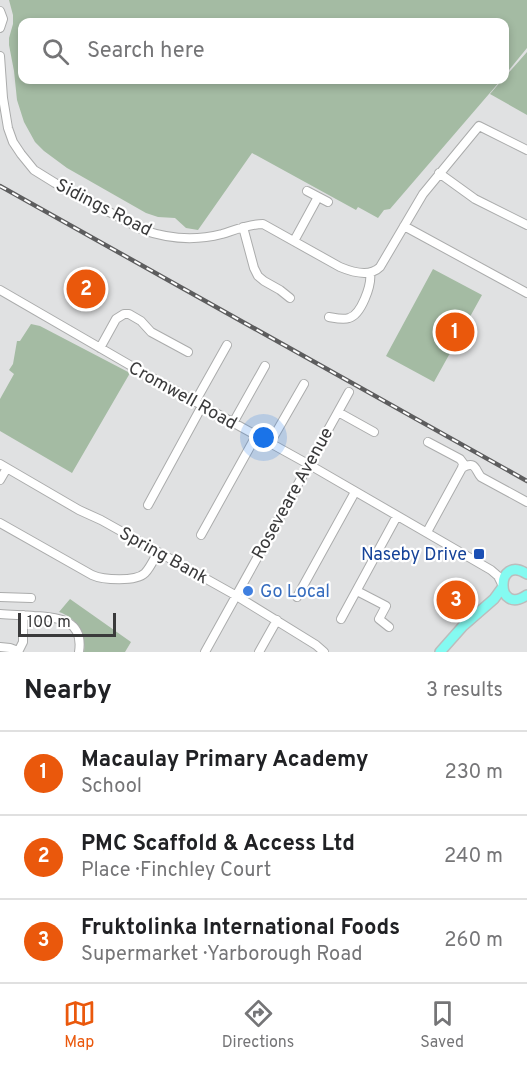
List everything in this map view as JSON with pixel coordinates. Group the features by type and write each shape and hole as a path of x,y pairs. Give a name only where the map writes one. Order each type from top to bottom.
{"main road":[{"path":"440,652 463,626 490,603 502,586 503,579 508,572 524,570"},
{"path":"502,586 505,594 515,599"},
{"path":"490,603 527,596"}],"street":[{"path":"0,11 3,19 0,28"},
{"name":"Sidings Road","path":"0,56 3,98 13,142 34,170 55,183 156,235 198,238 263,224 340,267 370,273"},
{"path":"329,317 347,319 354,316 369,288 370,273 380,267 423,194 480,126 527,150"},
{"path":"439,173 475,198 527,225"},
{"path":"307,191 328,202"},
{"path":"294,241 318,197"},
{"path":"404,226 527,293"},
{"path":"243,227 258,276 284,289 290,298"},
{"name":"Cromwell Road","path":"0,290 427,532 491,570 498,576 502,586"},
{"path":"100,348 116,319 129,314 141,321 151,332 188,352"},
{"path":"148,505 227,345"},
{"path":"233,423 265,366"},
{"path":"270,443 304,384"},
{"name":"Roseveare Avenue","path":"205,652 349,392"},
{"path":"338,412 374,432"},
{"path":"201,535 256,436"},
{"path":"427,532 463,463 460,459 428,442"},
{"path":"462,468 473,465 481,477 527,502"},
{"path":"0,480 3,466"},
{"name":"Spring Bank","path":"3,466 235,595 278,620 314,648 324,652"},
{"path":"297,597 355,492"},
{"path":"341,619 397,516"},
{"path":"0,524 100,578 133,579 140,577 146,572 158,552"},
{"name":"Cromwell Road","path":"491,570 508,572"},
{"path":"357,591 386,606 379,619 389,627"},
{"path":"0,597 31,598"},
{"path":"0,614 56,617 69,622 78,633 79,652"},
{"path":"0,647 18,652 23,642 23,615"},
{"path":"259,652 278,620"}],"green space":[{"path":"9,0 527,0 527,48 509,70 509,18 18,18 18,84 498,84 390,209 384,210 378,218 358,207 356,210 252,153 198,230 186,228 175,218 158,217 146,213 67,168 35,142 24,122 17,100 9,45 13,15"},
{"path":"527,52 527,115 490,94 499,84 509,84 509,72"},
{"path":"433,269 482,295 434,382 386,356"},
{"path":"31,324 40,326 130,373 72,473 0,431 0,399 14,374 9,370 13,364 17,341 20,341"},
{"path":"70,599 131,642 125,652 84,652 79,627 71,618 59,612"}],"railway":[{"path":"0,186 527,481"}],"place":[{"name":"PMC Scaffold & Access Ltd","path":"86,289"},
{"name":"Macaulay Primary Academy","path":"455,332"},
{"name":"Naseby Drive","path":"479,554"},
{"name":"Go Local","path":"248,591"},
{"name":"Fruktolinka International Foods","path":"456,600"}]}
